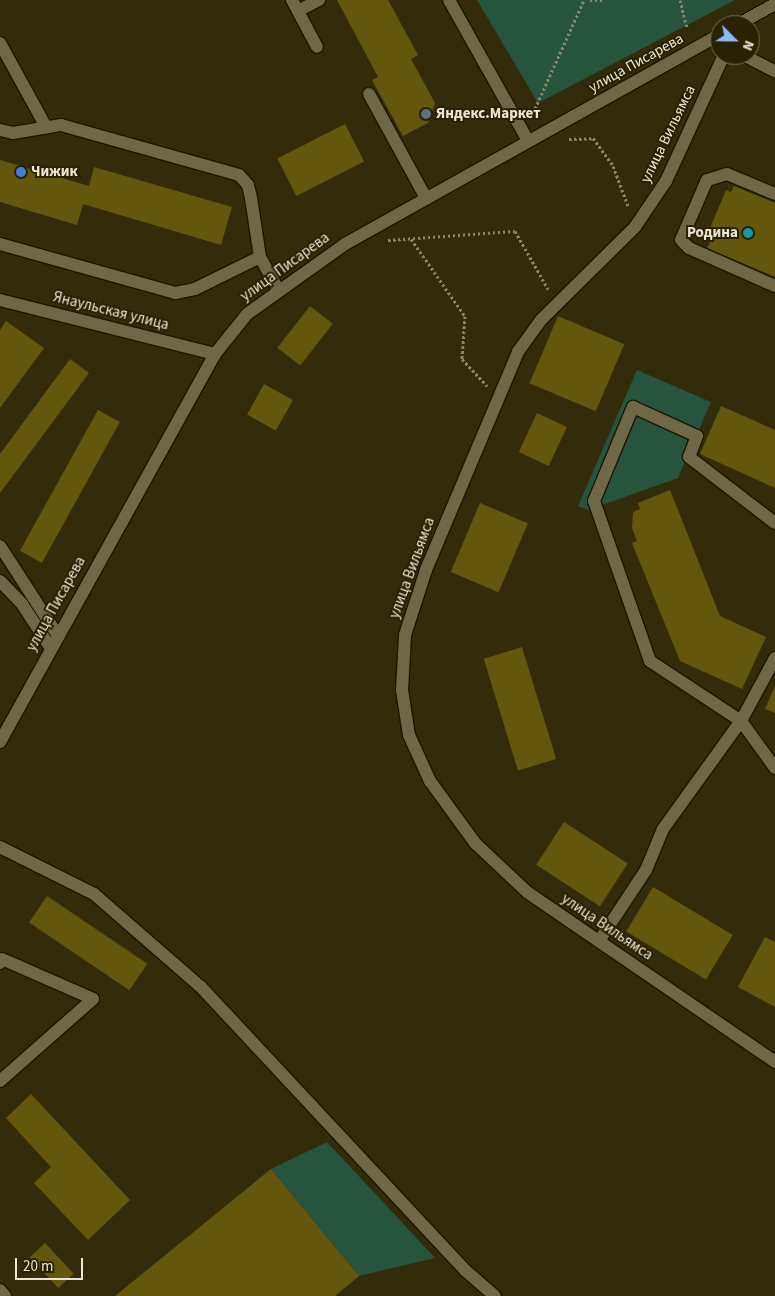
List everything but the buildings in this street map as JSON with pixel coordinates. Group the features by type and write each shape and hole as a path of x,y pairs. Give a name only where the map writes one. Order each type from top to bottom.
{"street":[{"path":"318,48 295,5 319,0"},
{"path":"449,0 528,141"},
{"path":"755,15 775,4"},
{"name":"улица Писарева","path":"0,742 57,634 215,354 247,314 278,290 345,244 528,141 710,43"},
{"path":"0,44 46,127"},
{"path":"760,64 775,71"},
{"name":"улица Вильямса","path":"719,65 666,181 636,227 529,333 499,398 426,570 405,635 402,690 409,736 430,781 475,843 527,892 775,1062"},
{"path":"369,94 426,198"},
{"path":"0,130 12,133 61,125 239,175 248,185 260,257 278,290"},
{"path":"775,194 727,174 707,180 681,240 689,248 775,286"},
{"path":"0,244 175,293 195,289 260,257"},
{"name":"Янаульская улица","path":"0,300 215,354"},
{"path":"775,522 689,457 697,436 633,407 594,501 650,661 741,721 775,768"},
{"path":"0,546 57,634"},
{"path":"0,581 22,604 50,647"},
{"path":"599,942 646,870 663,829 741,721 775,658"},
{"path":"0,847 94,894 201,988 466,1271 495,1296"},
{"path":"0,963 2,959 93,998 0,1081"},
{"path":"0,1290 5,1296"}],"path":[{"path":"528,141 533,113 584,0"},
{"path":"590,0 604,0"},
{"path":"680,0 688,29"},
{"path":"565,139 593,138 613,166 636,227"},
{"path":"382,241 515,231 557,306"},
{"path":"410,239 465,316 462,359 499,398"}],"green space":[{"path":"477,0 735,0 538,103"},
{"path":"637,370 711,402 678,478 588,510 578,506"},
{"path":"327,1142 435,1258 359,1276 271,1169"}],"place":[{"name":"Яндекс.Маркет","path":"426,114"},
{"name":"Чижик","path":"21,172"},
{"name":"Родина","path":"748,233"}]}
